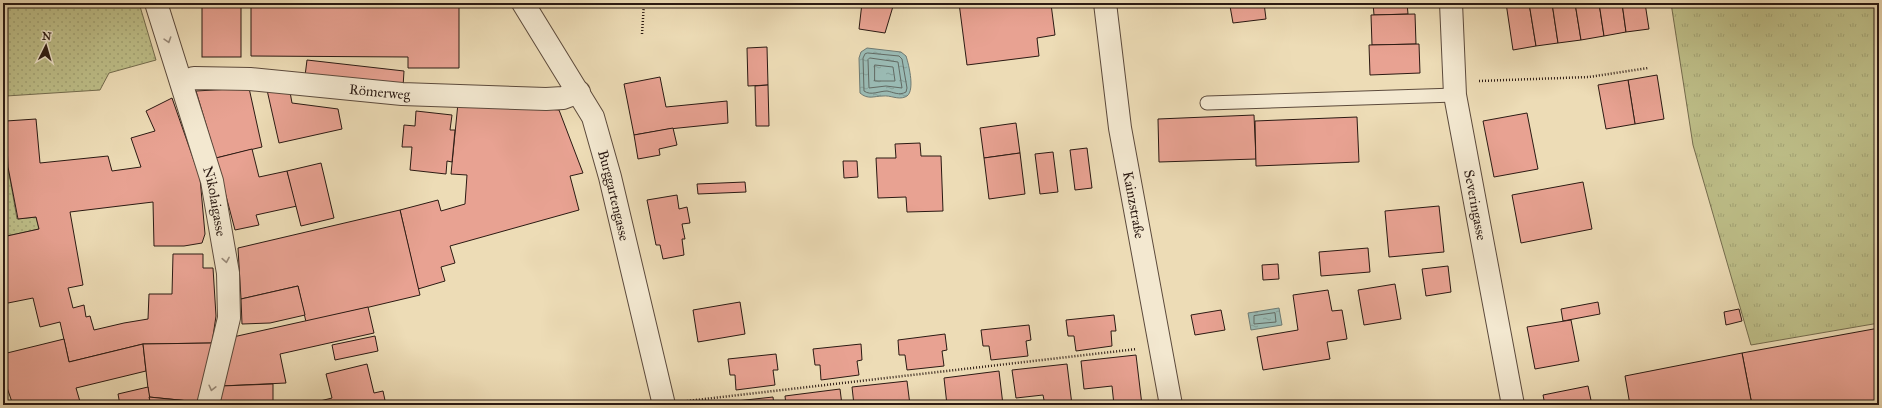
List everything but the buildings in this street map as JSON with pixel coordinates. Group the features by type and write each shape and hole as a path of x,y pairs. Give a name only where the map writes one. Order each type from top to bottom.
{"street":[{"name":"Nikolaigasse","path":"156,3 212,181 228,273 229,318 208,405"},
{"name":"Burggartengasse","path":"523,3 593,117 674,403"},
{"name":"Kainzstraße","path":"1104,3 1120,128 1171,405"},
{"name":"Severingasse","path":"1451,3 1454,88 1513,405"},
{"name":"Römerweg","path":"182,82 194,78 250,79 402,94 538,99 563,98 578,92"}],"lane":[{"path":"1206,103 1454,88"}],"path":[{"path":"642,34 644,3"},
{"path":"1454,88 1589,77 1648,68"},
{"path":"674,403 1161,346"}],"green space":[{"path":"4,3 139,3 156,60 109,73 100,90 6,96 8,167 17,219 36,217 39,229 7,236 3,219"},
{"path":"1671,3 1878,3 1879,323 1751,345 1693,145"}],"water":[{"path":"867,48 901,52 906,56 911,79 910,91 908,95 900,98 886,96 871,97 860,93 859,58 861,52"},
{"path":"1279,308 1282,325 1251,330 1248,313"}]}
